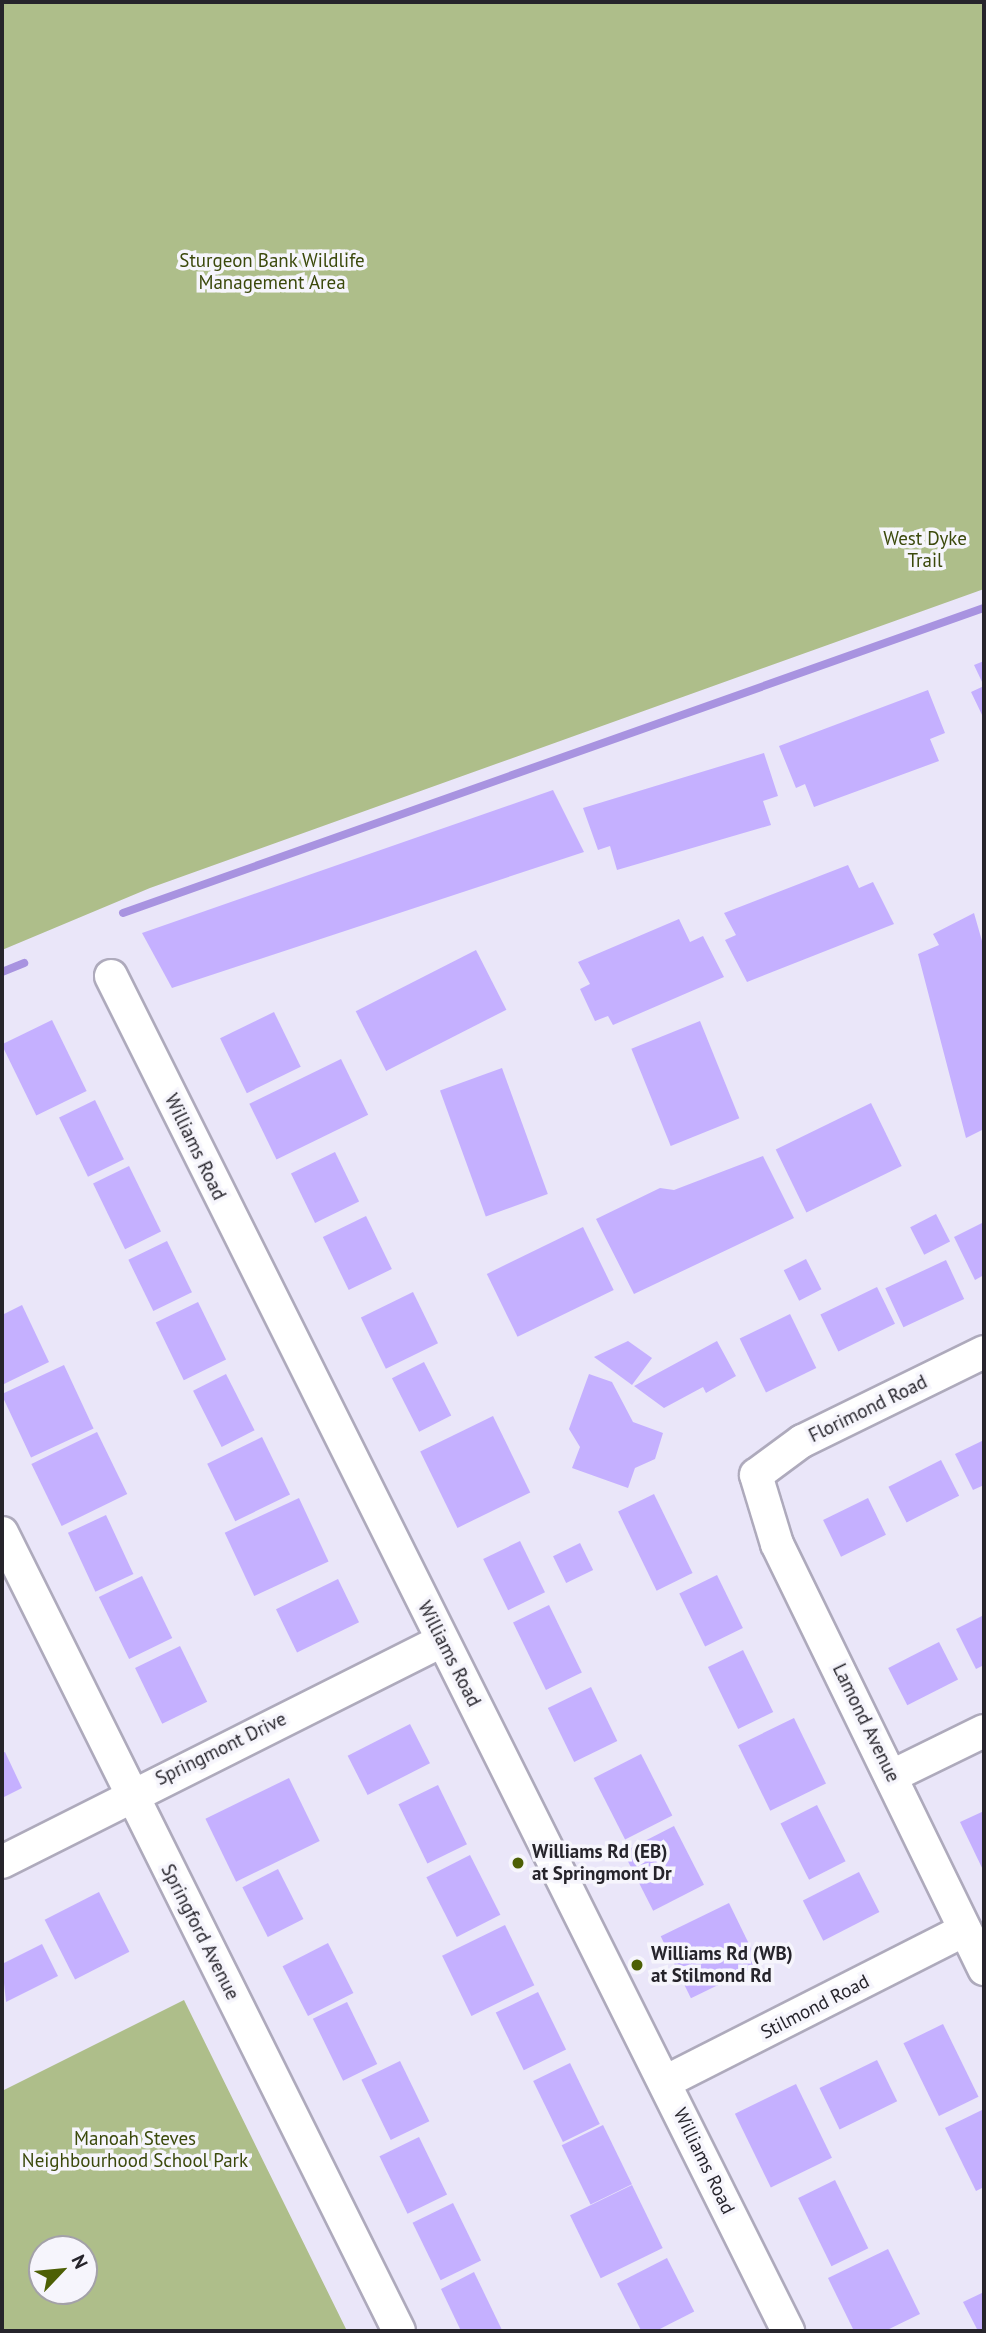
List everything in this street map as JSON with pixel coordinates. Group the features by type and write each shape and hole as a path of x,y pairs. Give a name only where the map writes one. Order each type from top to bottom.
{"street":[{"name":"Williams Road","path":"111,976 788,2331"},
{"name":"Florimond Road","path":"756,1475 803,1441 984,1352"},
{"name":"Lamond Avenue","path":"756,1475 777,1544 984,1969"},
{"name":"Springford Avenue","path":"2,1533 399,2331"},
{"name":"Springmont Drive","path":"2,1862 130,1794 442,1641"},
{"path":"892,1776 984,1731"},
{"name":"Stilmond Road","path":"664,2082 965,1930"}],"green space":[{"name":"Sturgeon Bank Wildlife Management Area","path":"2,2 984,2 984,589 150,888 2,950"},
{"name":"Manoah Steves Neighbourhood School Park","path":"184,2000 347,2331 2,2331 2,2091"}],"building":[{"path":"984,661 984,686 974,665"},
{"path":"984,686 984,719 971,692"},
{"path":"928,690 945,733 930,739 939,761 814,807 805,784 796,788 779,746"},
{"path":"764,753 778,796 763,801 771,825 617,870 610,846 598,850 583,808"},
{"path":"553,790 584,852 172,988 142,933"},
{"path":"848,865 859,888 873,882 894,924 747,982 725,940 736,935 724,913"},
{"path":"974,913 984,948 984,1129 966,1138 918,954 939,945 933,934"},
{"path":"679,919 690,942 703,936 724,977 613,1025 608,1016 595,1021 580,989 590,984 578,962"},
{"path":"476,950 506,1010 386,1071 356,1011"},
{"path":"274,1012 301,1067 247,1093 220,1038"},
{"path":"52,1020 87,1091 36,1116 2,1044"},
{"path":"700,1021 739,1118 671,1146 631,1049"},
{"path":"341,1059 368,1115 277,1159 249,1104"},
{"path":"502,1068 548,1194 486,1216 440,1091"},
{"path":"95,1100 124,1159 88,1177 59,1118"},
{"path":"871,1103 902,1166 806,1212 776,1149"},
{"path":"335,1152 359,1201 315,1223 291,1173"},
{"path":"763,1156 794,1218 634,1294 596,1219 660,1188 674,1190"},
{"path":"129,1166 161,1232 125,1249 93,1184"},
{"path":"936,1214 950,1242 924,1255 910,1227"},
{"path":"366,1216 392,1269 349,1290 323,1237"},
{"path":"984,1222 984,1275 975,1280 954,1237"},
{"path":"583,1227 614,1290 518,1337 487,1274"},
{"path":"167,1241 192,1292 153,1311 128,1260"},
{"path":"806,1259 821,1289 799,1301 784,1270"},
{"path":"946,1260 964,1299 903,1327 885,1288"},
{"path":"877,1287 895,1324 838,1351 820,1315"},
{"path":"413,1292 438,1343 386,1369 361,1317"},
{"path":"198,1302 226,1360 184,1380 156,1323"},
{"path":"22,1305 49,1362 2,1385 2,1315"},
{"path":"790,1314 816,1368 766,1392 740,1339"},
{"path":"628,1341 652,1358 632,1385 594,1357"},
{"path":"717,1341 736,1376 706,1393 703,1387 664,1408 634,1386"},
{"path":"424,1362 451,1415 419,1432 392,1378"},
{"path":"64,1365 94,1428 31,1458 2,1394"},
{"path":"226,1374 255,1430 222,1447 193,1391"},
{"path":"589,1374 612,1382 633,1422 663,1433 655,1459 635,1468 628,1488 572,1468 580,1447 569,1429"},
{"path":"493,1416 530,1492 457,1528 420,1452"},
{"path":"97,1432 127,1494 62,1526 31,1464"},
{"path":"262,1437 290,1495 235,1521 207,1464"},
{"path":"984,1440 984,1485 973,1490 955,1454"},
{"path":"941,1460 959,1496 907,1522 888,1487"},
{"path":"654,1494 693,1573 657,1591 618,1512"},
{"path":"299,1498 329,1561 254,1596 225,1533"},
{"path":"868,1498 886,1535 841,1557 823,1520"},
{"path":"106,1515 133,1574 95,1592 68,1533"},
{"path":"520,1541 545,1592 508,1610 483,1559"},
{"path":"580,1543 593,1570 566,1583 553,1556"},
{"path":"717,1575 743,1628 705,1646 679,1593"},
{"path":"142,1576 172,1638 129,1659 99,1597"},
{"path":"338,1579 359,1622 297,1652 276,1609"},
{"path":"549,1605 582,1672 546,1690 513,1623"},
{"path":"984,1615 984,1665 976,1669 956,1629"},
{"path":"939,1642 958,1679 907,1705 888,1668"},
{"path":"180,1646 207,1702 162,1724 135,1668"},
{"path":"743,1650 773,1712 738,1729 708,1667"},
{"path":"591,1687 617,1741 574,1762 548,1708"},
{"path":"794,1718 826,1784 770,1811 738,1745"},
{"path":"410,1724 430,1763 368,1795 348,1756"},
{"path":"5,1752 22,1788 2,1798 2,1753"},
{"path":"641,1754 672,1815 625,1840 594,1778"},
{"path":"289,1778 320,1841 236,1882 205,1819"},
{"path":"438,1785 467,1844 427,1864 398,1804"},
{"path":"817,1805 846,1861 809,1880 780,1824"},
{"path":"984,1811 984,1872 960,1822"},
{"path":"674,1826 704,1885 653,1911 623,1852"},
{"path":"470,1855 500,1915 457,1937 426,1877"},
{"path":"278,1869 303,1919 268,1937 242,1887"},
{"path":"859,1872 879,1912 823,1941 803,1901"},
{"path":"99,1892 129,1952 75,1979 45,1920"},
{"path":"729,1903 759,1965 691,1998 661,1936"},
{"path":"505,1925 534,1985 471,2016 442,1956"},
{"path":"328,1943 353,1993 308,2016 283,1966"},
{"path":"42,1944 58,1976 6,2002 2,1964"},
{"path":"538,1992 566,2050 524,2070 496,2013"},
{"path":"347,2002 377,2064 343,2081 313,2019"},
{"path":"943,2024 979,2097 939,2116 903,2043"},
{"path":"877,2060 897,2101 840,2129 819,2088"},
{"path":"400,2061 429,2121 391,2140 361,2080"},
{"path":"570,2063 600,2124 563,2142 533,2081"},
{"path":"796,2084 832,2158 771,2188 735,2114"},
{"path":"982,2110 984,2187 976,2191 945,2128"},
{"path":"603,2125 632,2184 591,2204 562,2145"},
{"path":"419,2137 447,2195 408,2214 379,2156"},
{"path":"835,2180 868,2248 831,2266 798,2198"},
{"path":"632,2185 663,2248 601,2278 570,2215"},
{"path":"453,2203 481,2261 441,2280 413,2223"},
{"path":"888,2249 920,2314 885,2331 854,2331 828,2278"},
{"path":"667,2258 694,2311 656,2331 641,2331 617,2283"},
{"path":"474,2272 502,2330 500,2331 461,2331 441,2289"},
{"path":"984,2292 984,2330 978,2331 963,2302"}],"waterway":[{"path":"123,913 984,608"},
{"path":"2,972 24,963"}],"place":[{"name":"Williams Rd (EB) at Springmont Dr","path":"518,1863"},
{"name":"Williams Rd (WB) at Stilmond Rd","path":"637,1965"}],"park label":[{"name":"West Dyke Trail","path":"925,550"}]}
